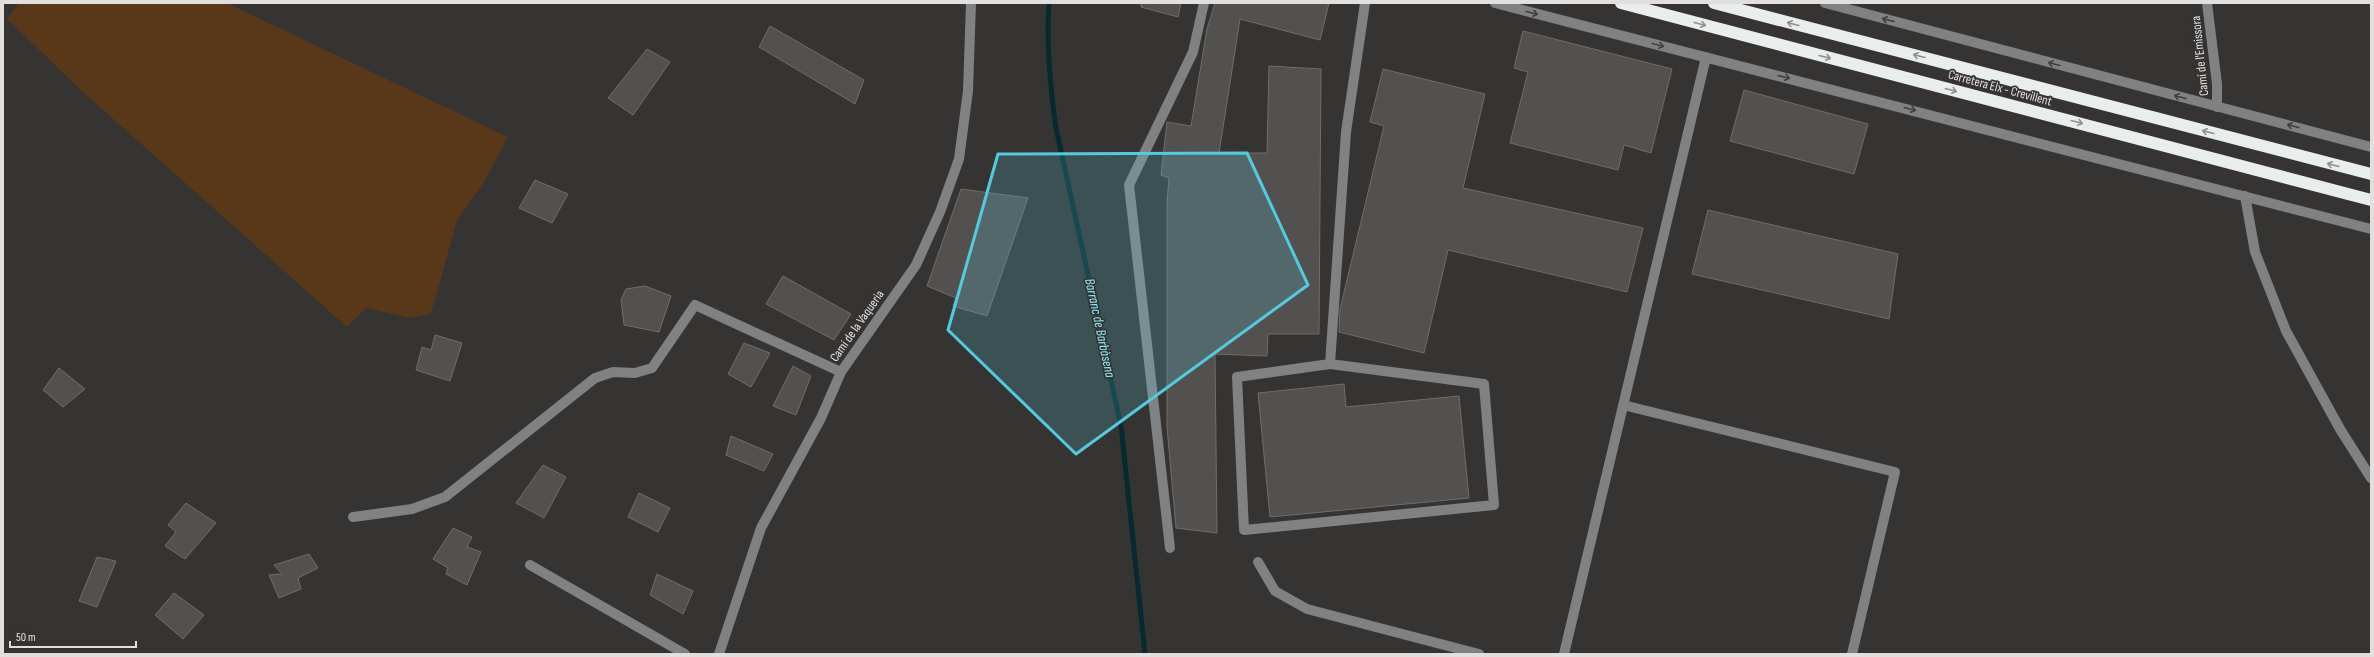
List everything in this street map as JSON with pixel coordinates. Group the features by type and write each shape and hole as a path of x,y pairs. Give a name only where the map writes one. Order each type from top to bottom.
{"highway":[{"name":"Carretera Elx - Crevillent","path":"1621,3 2371,200"},
{"name":"Carretera Elx - Crevillent","path":"1714,3 2371,174"}],"street":[{"name":"Camí de la Vaqueria","path":"719,654 761,528 821,418 841,372 916,265 940,212 959,158 968,91 971,3"},
{"path":"1170,548 1129,186 1193,52 1204,3"},
{"path":"1330,364 1346,132 1365,3"},
{"path":"1495,3 2371,229"},
{"name":"Camí de l'Emissora","path":"2207,3 2217,84 2218,107"},
{"path":"1829,4 2371,147"},
{"path":"1564,654 1706,57"},
{"path":"2245,196 2255,252 2286,331 2340,429 2371,478"},
{"path":"353,517 412,509 445,497 595,378 613,372 635,373 652,368 695,305 841,372"},
{"path":"1330,364 1484,384 1494,505 1244,530 1236,377 1330,364"},
{"path":"1623,405 1895,472 1852,654"},
{"path":"1258,562 1275,591 1307,609 1479,654"},
{"path":"530,565 685,654"}],"highlighted area":[{"path":"1247,153 1308,285 1076,454 948,330 998,154"}],"shaded area":[{"path":"19,3 227,3 508,137 484,182 457,220 431,314 410,318 366,308 347,327 84,93 7,19"}],"building":[{"path":"1141,3 1181,3 1178,17 1141,7"},
{"path":"1215,3 1329,3 1320,40 1240,19 1219,153 1267,153 1269,66 1321,69 1319,334 1268,334 1267,356 1215,354 1217,533 1176,528 1167,427 1167,204 1169,178 1161,175 1167,122 1191,126 1207,29"},
{"path":"770,26 864,80 855,104 759,47"},
{"path":"1523,31 1672,69 1651,153 1624,145 1618,170 1510,143 1528,72 1514,68"},
{"path":"647,49 670,62 633,115 608,98"},
{"path":"1383,69 1485,94 1463,188 1643,228 1627,292 1448,250 1424,353 1339,332 1340,309 1384,126 1370,122"},
{"path":"1744,90 1868,124 1854,174 1730,141"},
{"path":"535,180 568,194 552,223 519,208"},
{"path":"961,189 1028,198 987,316 953,306 956,298 927,286"},
{"path":"1708,210 1898,254 1889,319 1692,274"},
{"path":"783,276 851,314 834,340 766,304"},
{"path":"645,286 671,296 659,332 624,325 621,300 626,289"},
{"path":"435,335 462,343 450,381 416,370 422,347 431,350"},
{"path":"744,343 770,353 751,387 728,374"},
{"path":"793,366 811,376 796,415 773,406"},
{"path":"59,368 85,389 63,407 43,390"},
{"path":"1344,384 1346,407 1459,396 1469,498 1270,517 1258,393"},
{"path":"731,436 773,454 764,471 726,455"},
{"path":"543,465 566,477 544,518 516,503"},
{"path":"639,493 670,508 658,532 628,517"},
{"path":"186,503 216,523 185,559 165,546 176,532 168,525"},
{"path":"453,528 472,537 467,547 481,552 467,585 446,574 448,568 433,559"},
{"path":"309,554 318,568 298,578 301,589 279,598 269,575 282,574 274,565"},
{"path":"97,557 116,561 97,607 79,601"},
{"path":"657,574 693,591 683,614 650,595"},
{"path":"174,593 204,615 183,639 155,615"}],"waterway":[{"name":"Barranc de Barbàsena","path":"1049,3 1049,66 1056,128 1121,426 1145,654"}]}
